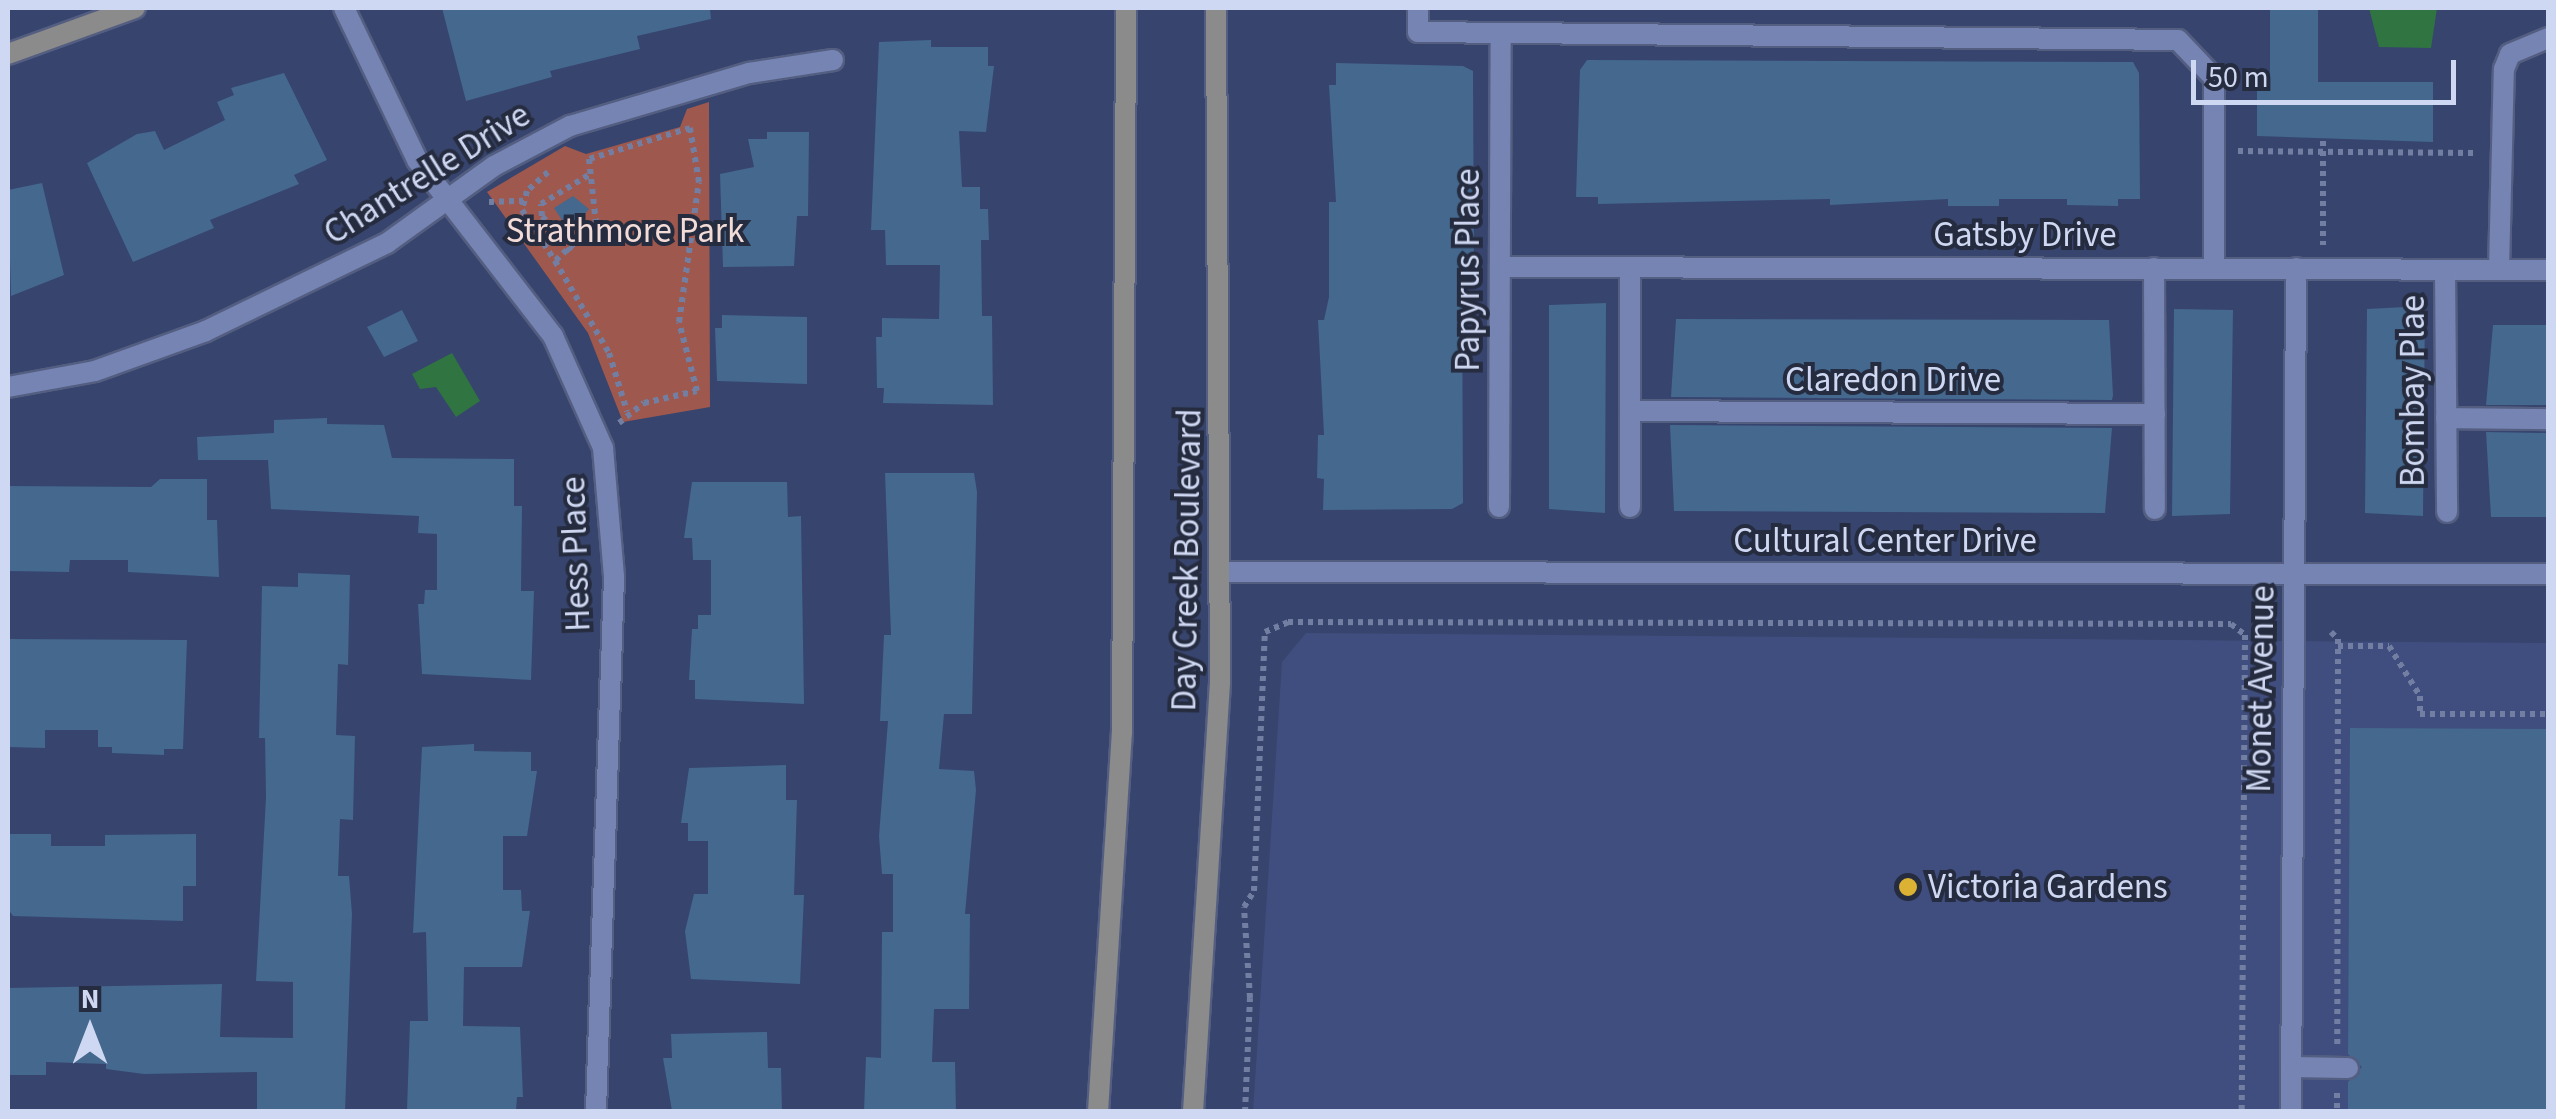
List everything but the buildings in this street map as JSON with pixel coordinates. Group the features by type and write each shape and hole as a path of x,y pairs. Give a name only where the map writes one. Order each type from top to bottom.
{"main road":[{"path":"8,54 135,8"},
{"name":"Day Creek Boulevard","path":"1098,1112 1122,733 1126,8"},
{"name":"Day Creek Boulevard","path":"1193,1112 1222,572 1216,8"}],"street":[{"name":"Hess Place","path":"344,8 400,132 447,204 553,336 603,448 614,577 596,1112"},
{"path":"1418,8 1418,32 2178,40 2214,78 2214,267"},
{"name":"Papyrus Place","path":"1499,507 1501,33"},
{"path":"2498,270 2501,92 2510,54 2548,38"},
{"name":"Chantrelle Drive","path":"8,387 95,372 192,337 388,242 520,150 584,121 730,78 833,60"},
{"name":"Gatsby Drive","path":"1502,266 2548,270"},
{"path":"1630,267 1630,508"},
{"path":"2154,268 2156,509"},
{"name":"Monet Avenue","path":"2291,1112 2296,268"},
{"name":"Bombay Plae","path":"2445,270 2447,512"},
{"name":"Claredon Drive","path":"1631,411 2155,414"},
{"path":"2446,418 2548,419"},
{"name":"Cultural Center Drive","path":"1222,572 2548,574"},
{"path":"2291,1067 2343,1068"}],"path":[{"path":"574,158 589,159 690,128 700,182 679,322 697,391 627,411 603,448"},
{"path":"2323,141 2323,269"},
{"path":"2217,151 2500,153"},
{"path":"554,261 571,251 596,222 589,159"},
{"path":"560,165 536,182 523,201 524,220 554,261 609,353 627,411"},
{"path":"571,251 542,216 541,204 592,173"},
{"path":"1245,1112 1250,998 1244,906 1254,891 1265,632 1288,622 2231,624 2249,632 2242,1112"},
{"path":"2331,632 2338,646 2343,1068 2337,1112"},
{"path":"2338,646 2390,646 2420,696 2420,714 2548,714"}],"shaded area":[{"path":"2369,8 2437,8 2431,48 2379,47"},
{"path":"452,353 480,401 456,417 436,387 420,389 412,374"},
{"name":"Victoria Gardens","path":"1306,633 2548,643 2548,1111 1253,1112 1282,662"}],"green space":[{"name":"Strathmore Park","path":"709,102 710,407 623,422 588,333 487,192 565,146 586,154 680,127 687,109"}],"place":[{"name":"Victoria Gardens","path":"1908,887"}]}
